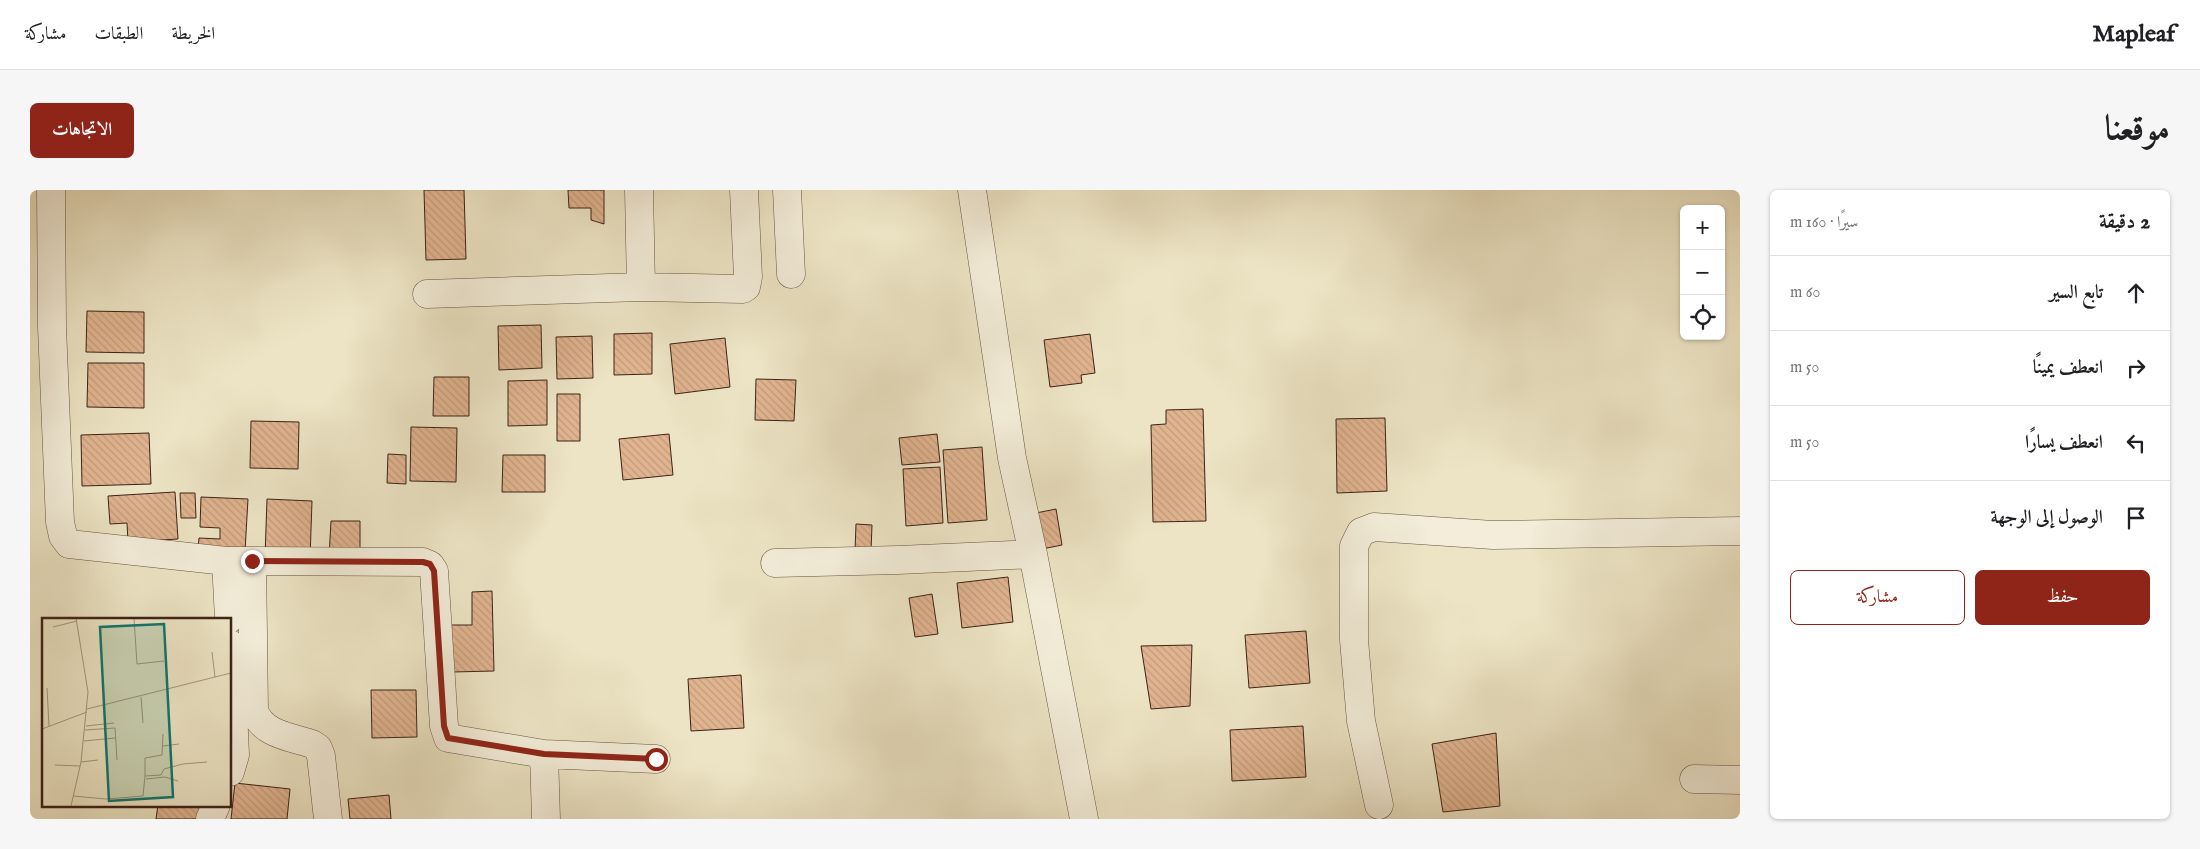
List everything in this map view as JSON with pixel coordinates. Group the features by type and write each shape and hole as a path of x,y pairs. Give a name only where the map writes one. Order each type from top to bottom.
{"street":[{"path":"51,190 41,327 60,522 63,536 69,544 239,561 423,562 430,564 434,571 444,726 448,738 544,754 656,759"},
{"path":"639,190 641,287"},
{"path":"427,294 641,287 738,289 746,287 748,277 744,190"},
{"path":"786,190 792,274"},
{"path":"972,190 1012,458 1033,554 1084,819"},
{"path":"1379,805 1361,722 1354,640 1354,546 1361,532 1374,527 1493,536 1740,531"},
{"path":"775,563 1033,554"},
{"path":"229,618 239,561"},
{"path":"239,561 256,717 268,729 312,744 318,748 321,756 328,819"},
{"path":"231,666 235,755 231,769"},
{"path":"544,754 546,819"},
{"path":"1694,779 1740,780"},
{"path":"210,819 216,806"}],"building":[{"path":"424,190 464,190 466,259 426,260"},
{"path":"568,190 604,190 604,224 591,220 591,208 569,208"},
{"path":"87,311 144,312 144,353 86,352"},
{"path":"541,325 542,368 499,370 498,326"},
{"path":"652,333 652,374 614,375 614,334"},
{"path":"1090,334 1095,373 1081,375 1082,383 1050,387 1044,340"},
{"path":"592,336 593,378 557,379 556,337"},
{"path":"725,338 730,387 675,394 670,344"},
{"path":"88,363 144,363 144,408 87,407"},
{"path":"434,377 469,377 469,416 433,416"},
{"path":"756,379 796,380 794,421 755,420"},
{"path":"547,380 547,425 508,426 508,381"},
{"path":"557,394 580,394 580,441 557,441"},
{"path":"1203,409 1206,521 1153,522 1151,425 1166,424 1166,410"},
{"path":"1385,418 1387,491 1337,493 1336,419"},
{"path":"251,421 299,422 298,469 250,468"},
{"path":"411,427 457,428 456,482 410,481"},
{"path":"149,433 151,484 82,486 81,435"},
{"path":"669,434 673,475 623,480 619,439"},
{"path":"937,434 940,462 902,465 899,438"},
{"path":"982,447 987,520 948,523 943,450"},
{"path":"388,454 406,455 406,484 387,483"},
{"path":"503,455 545,455 545,492 502,492"},
{"path":"940,467 943,523 906,526 903,469"},
{"path":"175,492 178,539 128,542 127,523 110,524 108,496"},
{"path":"180,493 195,493 196,518 181,518"},
{"path":"201,497 248,499 245,551 198,549 199,538 220,539 220,528 200,527"},
{"path":"267,499 312,501 310,559 265,557"},
{"path":"1056,509 1062,545 1042,549 1036,513"},
{"path":"331,521 360,521 360,558 329,557"},
{"path":"856,524 872,525 871,551 855,551"},
{"path":"1008,577 1013,622 962,628 957,583"},
{"path":"492,591 494,671 452,672 451,625 472,625 472,592"},
{"path":"932,594 938,634 915,637 909,598"},
{"path":"1306,631 1310,683 1249,688 1245,635"},
{"path":"1192,645 1190,706 1151,709 1141,646"},
{"path":"741,675 744,728 691,731 688,679"},
{"path":"371,690 416,690 417,737 372,738"},
{"path":"1303,726 1306,777 1232,781 1230,730"},
{"path":"1496,733 1500,806 1443,812 1432,744"},
{"path":"235,783 290,789 287,819 231,819"},
{"path":"389,795 391,819 350,819 348,799"},
{"path":"158,806 201,806 199,819 156,819"}],"route":[{"path":"252,561 423,562 430,564 434,571 444,726 448,738 544,754 656,759"}]}
